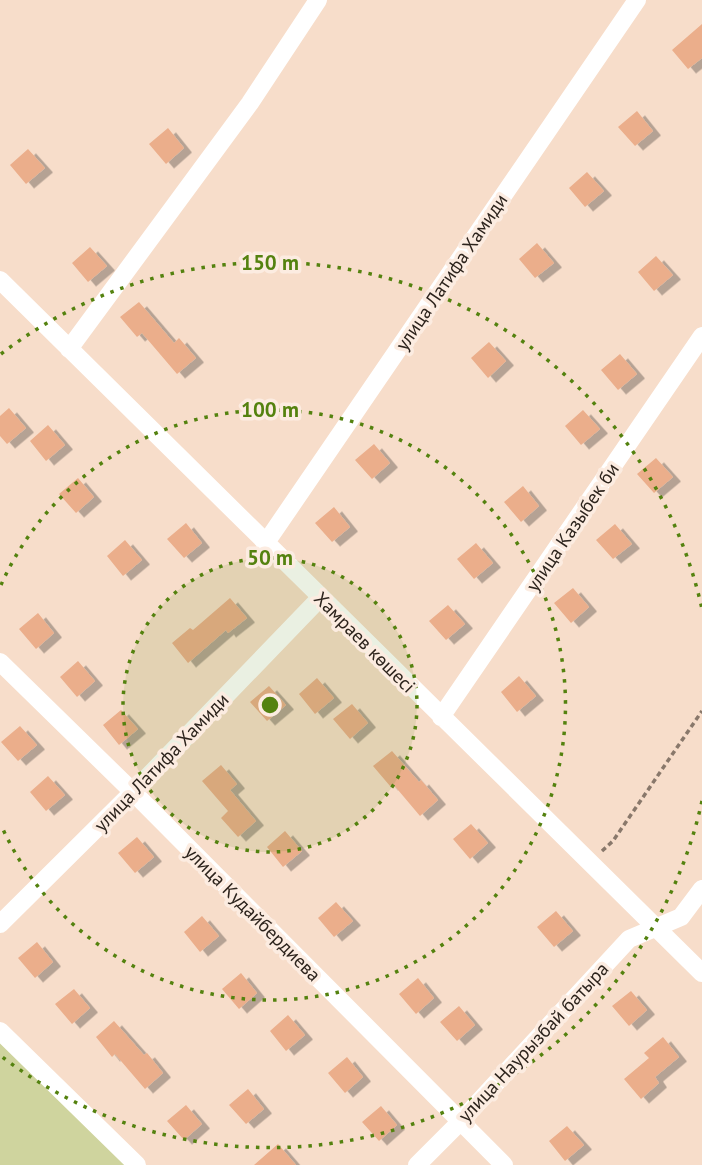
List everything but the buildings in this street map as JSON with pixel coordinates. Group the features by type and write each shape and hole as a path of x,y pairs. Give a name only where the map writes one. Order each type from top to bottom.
{"street":[{"path":"69,349 250,103 318,0"},
{"name":"улица Латифа Хамиди","path":"265,544 637,0"},
{"name":"Хамраев көшесі","path":"0,280 702,973"},
{"name":"улица Казыбек би","path":"441,717 702,337"},
{"name":"улица Латифа Хамиди","path":"0,924 133,792 320,598"},
{"name":"улица Кудайбердиева","path":"0,662 504,1165"},
{"name":"улица Наурызбай батыра","path":"417,1165 629,939 681,917 702,889"},
{"path":"0,1031 137,1165"}],"path":[{"path":"589,863 613,841 702,711"}],"green space":[{"path":"0,1031 137,1165 0,1165"}]}
